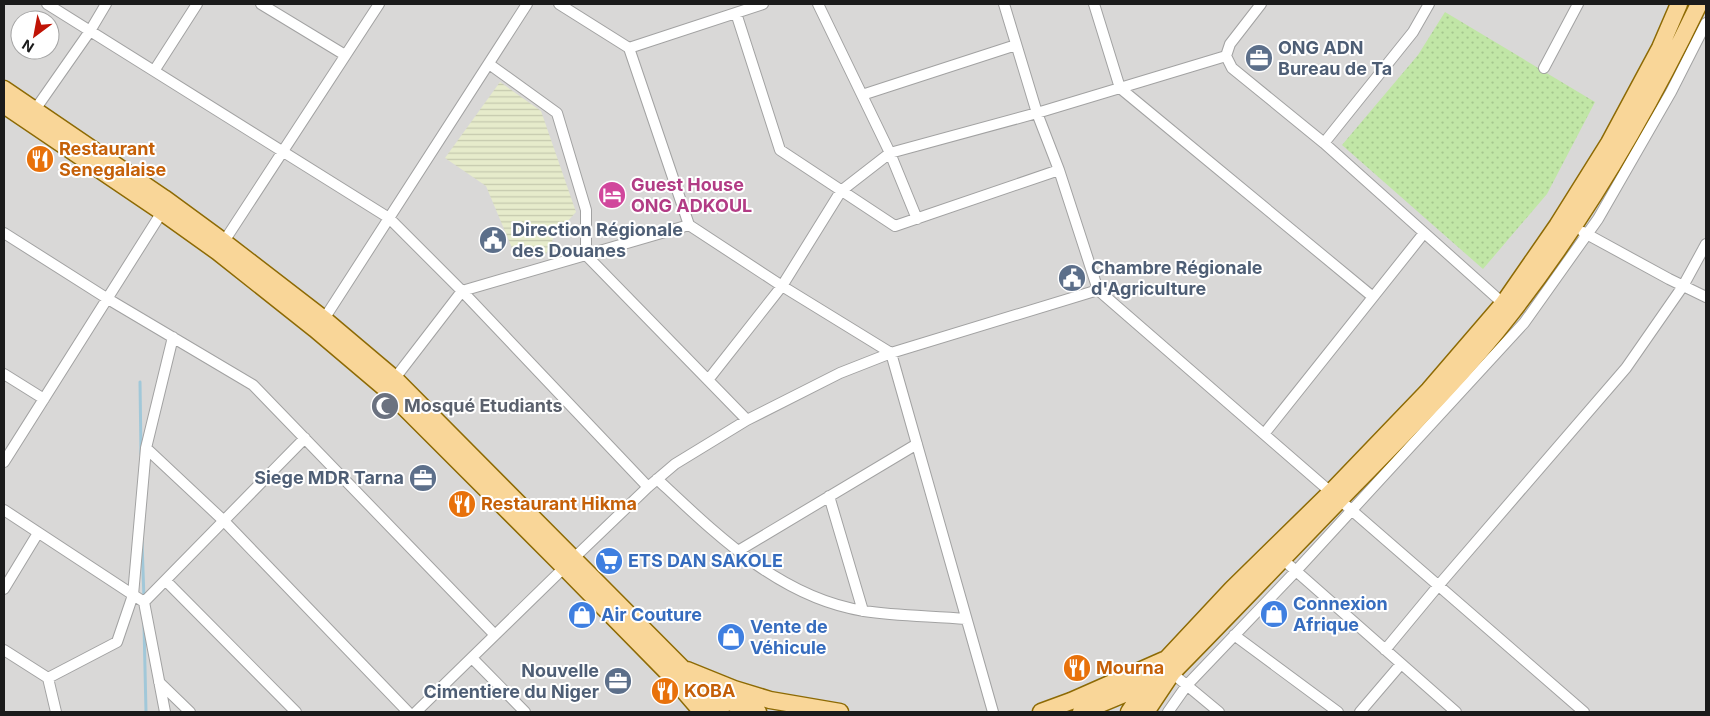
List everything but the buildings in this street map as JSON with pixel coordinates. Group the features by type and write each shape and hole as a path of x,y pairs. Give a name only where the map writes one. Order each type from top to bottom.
{"main road":[{"path":"1129,712 1148,684 1169,666 1278,556 1341,501 1438,398 1507,308 1574,226 1611,152 1679,4"},
{"path":"1611,152 1674,54 1699,4"},
{"path":"4,89 31,115 324,319 677,672 700,688 729,702 757,708 770,700 840,712"},
{"path":"4,105 31,115"},
{"path":"132,185 162,212 221,247 315,329 391,384"},
{"path":"569,562 654,660 757,708"},
{"path":"1041,712 1169,666"},
{"path":"1146,712 1169,666"},
{"path":"677,672 702,712"},
{"path":"1081,712 1148,684"},
{"path":"700,688 721,712"}],"street":[{"path":"47,4 389,218 462,291 648,487"},
{"path":"31,115 90,31 106,4"},
{"path":"154,71 196,4"},
{"path":"261,4 345,55"},
{"path":"221,247 379,4"},
{"path":"324,319 528,4"},
{"path":"559,4 629,48 690,225 782,286 891,353 993,712"},
{"path":"629,48 763,4"},
{"path":"818,4 890,153 917,219"},
{"path":"1004,4 1037,113 1059,170 1098,290 1584,712"},
{"path":"1094,4 1120,88 1373,297"},
{"path":"1261,4 1230,44 1226,56 1232,68 1324,143 1507,308"},
{"path":"1324,143 1413,32 1429,4"},
{"path":"1544,68 1578,4"},
{"path":"1699,4 1706,9"},
{"path":"736,13 780,150 895,226 1059,170"},
{"path":"1168,712 1186,685 1295,572 1341,501 1524,323 1574,226 1598,219 1671,92 1706,23"},
{"path":"862,95 1016,45"},
{"path":"708,380 782,286 841,191 890,153 1037,113 1226,56"},
{"path":"489,64 557,113 586,210 586,255 747,420"},
{"path":"4,462 162,212"},
{"path":"391,384 462,291 690,225"},
{"path":"1574,226 1706,297"},
{"path":"4,233 108,299 253,385 495,635"},
{"path":"1264,434 1424,233"},
{"path":"1385,650 1626,368 1683,286 1706,244"},
{"path":"416,712 569,562 674,464 747,420 840,373 891,353 1098,290"},
{"path":"48,678 117,642 133,595 146,448 173,337"},
{"path":"4,374 44,399"},
{"path":"144,602 305,438"},
{"path":"738,550 917,444"},
{"path":"146,448 224,521 408,712"},
{"path":"657,479 726,542 789,586 840,605 863,611 966,619"},
{"path":"829,496 863,611"},
{"path":"4,510 144,602 165,712"},
{"path":"4,589 38,533"},
{"path":"1278,556 1456,712"},
{"path":"166,581 296,712"},
{"path":"1234,636 1338,712"},
{"path":"4,650 48,678 55,707 47,712"},
{"path":"472,658 525,712"},
{"path":"1360,712 1401,664"},
{"path":"1169,666 1186,685 1218,712"},
{"path":"159,682 190,712"}],"shaded area":[{"path":"4,4 1706,4 1706,712 4,712"}],"green space":[{"path":"1445,12 1595,102 1547,194 1483,269 1342,145 1418,55"},
{"path":"500,82 541,111 576,212 555,235 546,254 517,260 486,186 445,158"}],"waterway":[{"path":"140,382 141,454"},
{"path":"142,542 144,599"},
{"path":"144,625 146,712"}],"place":[{"name":"ONG ADN Bureau de Ta","path":"1259,58"},
{"name":"Restaurant Senegalaise","path":"40,159"},
{"name":"Guest House ONG ADKOUL","path":"612,195"},
{"name":"Direction Régionale des Douanes","path":"493,240"},
{"name":"Chambre Régionale d'Agriculture","path":"1072,278"},
{"name":"Mosqué Etudiants","path":"385,406"},
{"name":"Siege MDR Tarna","path":"423,478"},
{"name":"Restaurant Hikma","path":"462,504"},
{"name":"ETS DAN SAKOLE","path":"609,561"},
{"name":"Connexion Afrique","path":"1274,614"},
{"name":"Air Couture","path":"582,615"},
{"name":"Vente de Véhicule","path":"731,637"},
{"name":"Mourna","path":"1077,668"},
{"name":"Nouvelle Cimentiere du Niger","path":"618,681"},
{"name":"KOBA","path":"665,691"}]}
